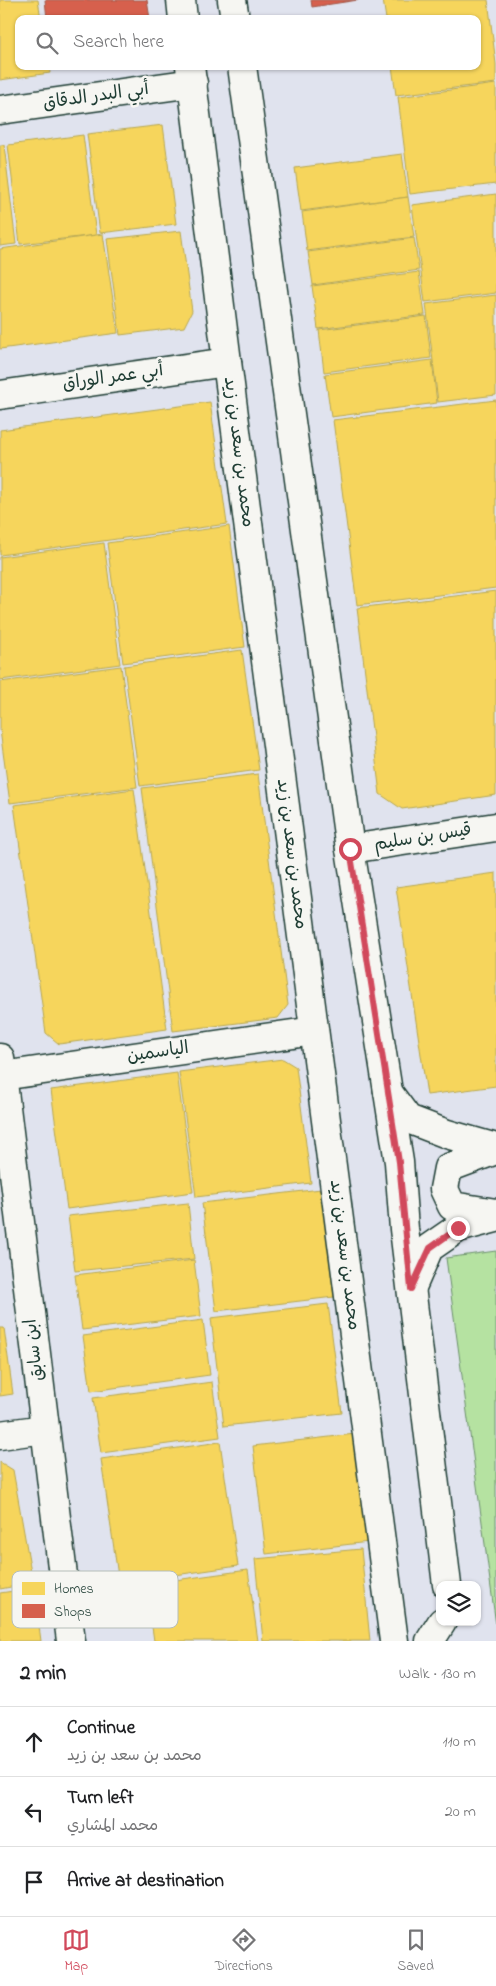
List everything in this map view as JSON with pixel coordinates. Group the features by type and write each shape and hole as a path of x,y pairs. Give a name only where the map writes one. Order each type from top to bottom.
{"street":[{"path":"181,0 183,15"},
{"path":"232,0 234,15"},
{"path":"243,70 350,849 399,1162 411,1289 447,1581"},
{"name":"أبي البدر الدقاق","path":"0,110 191,75"},
{"name":"محمد بن سعد بن زيد","path":"191,75 226,362 393,1628"},
{"name":"أبي عمر الوراق","path":"0,395 226,362"},
{"name":"قيس بن سليم","path":"350,849 496,827"},
{"name":"الياسمين","path":"1,1067 314,1031"},
{"name":"ابن سابق","path":"1,1067 5,1148 45,1429 62,1571"},
{"path":"388,1092 408,1119 447,1134 496,1149"},
{"path":"496,1149 448,1168 444,1189 452,1206 496,1213"},
{"path":"411,1289 430,1248 458,1228 496,1218"},
{"path":"0,1435 45,1429"},
{"path":"430,1641 439,1626"},
{"path":"453,1626 456,1641"},
{"name":"ابن سابق","path":"69,1628 71,1641"},
{"path":"393,1628 409,1641"}],"green space":[{"path":"496,1251 496,1625 446,1258"}],"building: Homes":[{"path":"0,0 38,0 40,15 15,15 15,70 50,70 50,73 0,80"},
{"path":"383,0 488,0 496,64 496,83 396,95 393,70 481,70 481,15 385,15"},
{"path":"496,84 496,184 410,194 398,97"},
{"path":"163,125 176,224 100,233 87,134"},
{"path":"83,135 96,235 20,244 8,145"},
{"path":"0,145 4,145 16,244 0,246"},
{"path":"402,154 408,197 301,211 295,168"},
{"path":"496,194 496,293 425,302 412,205"},
{"path":"408,197 414,237 307,251 302,212"},
{"path":"181,231 192,311 184,327 120,335 107,239"},
{"path":"103,234 118,333 0,349 0,249"},
{"path":"414,238 419,270 313,285 308,252"},
{"path":"419,272 425,315 318,329 312,286"},
{"path":"496,295 496,395 438,402 426,304"},
{"path":"426,316 431,358 324,372 319,330"},
{"path":"432,360 437,403 331,417 325,374"},
{"path":"496,400 496,588 357,605 333,420"},
{"path":"210,402 227,524 0,555 0,430"},
{"path":"229,526 245,647 123,663 107,543"},
{"path":"104,543 120,664 0,680 0,557"},
{"path":"496,591 496,795 402,809 380,794 357,608"},
{"path":"242,650 259,770 140,786 124,666"},
{"path":"121,666 137,787 10,803 0,730 0,682"},
{"path":"258,774 288,1005 278,1018 173,1031 142,788"},
{"path":"134,789 167,1029 59,1044 46,1033 14,805"},
{"path":"496,873 496,1086 427,1095 396,887"},
{"path":"283,1059 296,1067 311,1183 196,1197 179,1072"},
{"path":"177,1073 193,1192 67,1209 51,1090"},
{"path":"321,1189 334,1297 216,1311 202,1203"},
{"path":"188,1203 194,1259 75,1271 68,1216"},
{"path":"194,1260 201,1316 82,1330 75,1275"},
{"path":"328,1304 342,1413 224,1426 211,1318"},
{"path":"203,1320 210,1375 91,1391 83,1336"},
{"path":"0,1328 4,1328 13,1394 0,1396"},
{"path":"212,1382 220,1437 101,1453 93,1398"},
{"path":"355,1434 369,1542 266,1554 253,1446"},
{"path":"220,1442 238,1566 178,1575 178,1571 117,1571 101,1459"},
{"path":"0,1462 13,1470 31,1571 12,1571 12,1587 0,1589"},
{"path":"361,1549 370,1641 263,1641 255,1559"},
{"path":"248,1570 258,1641 154,1641 152,1628 178,1628 178,1580"},
{"path":"12,1591 12,1628 39,1628 41,1641 0,1641 0,1593"}],"building: Shops":[{"path":"45,0 147,0 149,15 47,15"},
{"path":"311,0 358,0 312,7"}],"route":[{"path":"350,849 399,1162 411,1289 430,1248 458,1228"}]}
